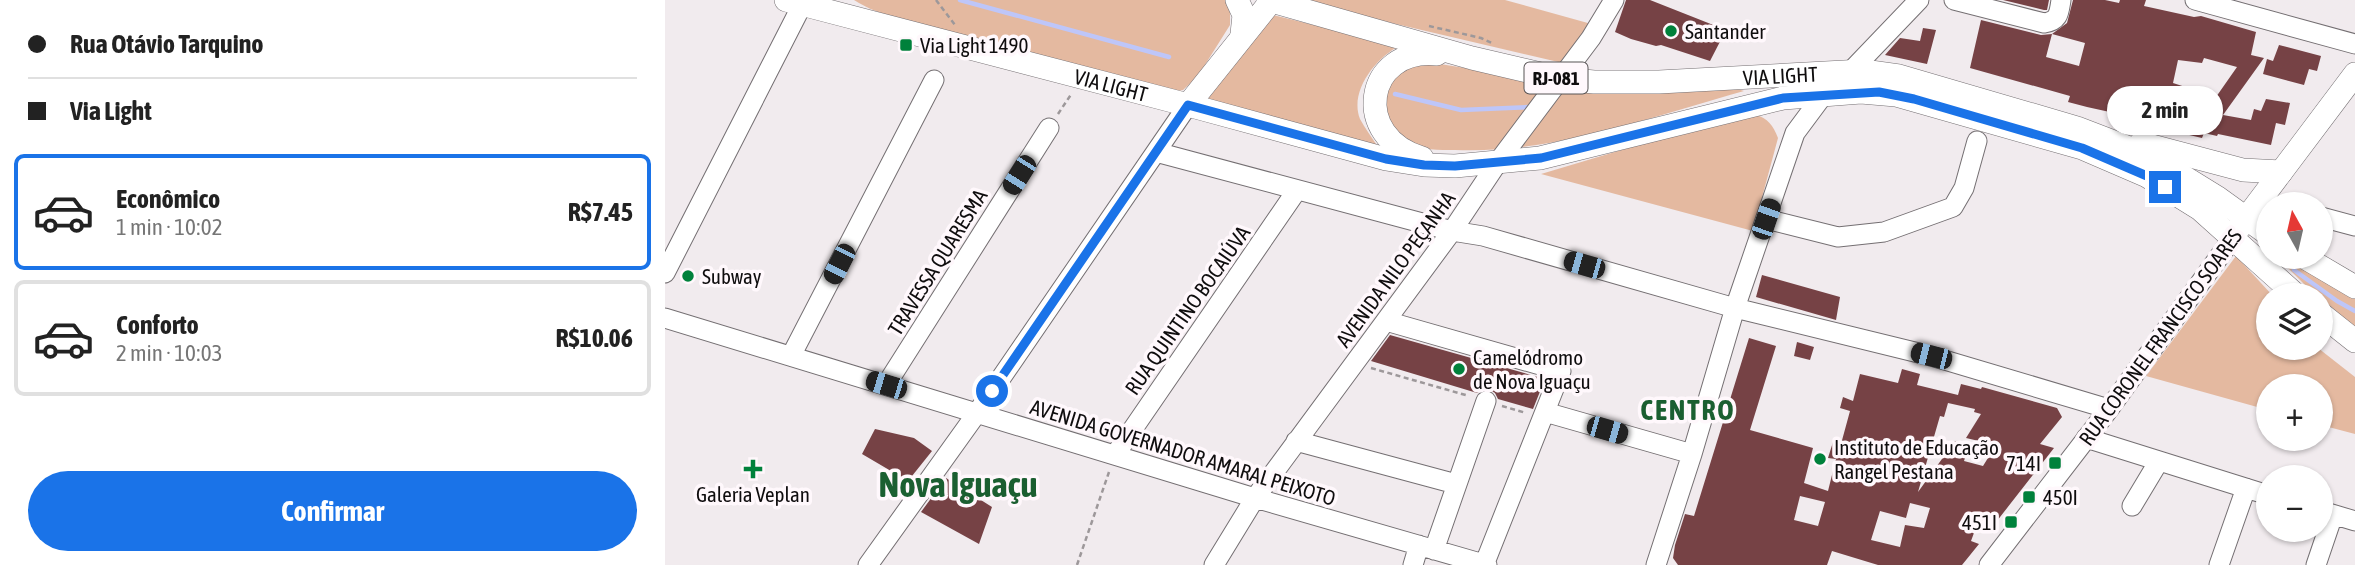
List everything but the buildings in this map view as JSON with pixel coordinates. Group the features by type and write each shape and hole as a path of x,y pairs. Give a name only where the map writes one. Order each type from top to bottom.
{"main road":[{"path":"1237,0 1244,15 1242,34"},
{"path":"1188,105 1270,0"},
{"name":"VIA LIGHT","path":"1270,0 1472,58 1562,79 1659,82 1850,72 1899,76 2077,128 2150,156 2188,177 2256,225"},
{"name":"VIA LIGHT","path":"798,2 844,8 1081,77 1386,159 1424,165 1455,166 1498,162 1571,151 1783,98 1879,92 1896,94 2082,148 2147,176 2200,209 2282,283"},
{"path":"1455,166 1413,156 1391,143 1379,125 1375,99 1386,73 1397,62 1410,56 1428,54 1472,58"},
{"name":"RUA CORONEL FRANCISCO SOARES","path":"2231,239 2355,74"},
{"path":"1731,77 1759,84 1776,91 1783,98"},
{"path":"2077,128 2243,170 2281,172 2278,192"},
{"path":"2326,270 2355,287"},
{"path":"2333,324 2355,341"}],"street":[{"name":"AVENIDA NILO PEÇANHA","path":"1214,565 1255,498 1452,232 1498,162 1562,79 1614,0"},
{"path":"1656,565 1735,308 1795,133 1824,94 1850,72 1919,0"},
{"path":"1954,0 2044,23 2058,18 2061,0"},
{"path":"2195,0 2355,44"},
{"path":"665,273 798,2"},
{"path":"791,356 934,80"},
{"path":"1783,98 1791,111 1795,133"},
{"path":"868,565 977,413 1188,105"},
{"name":"TRAVESSA QUARESMA","path":"886,385 1049,128"},
{"path":"1766,219 1838,237 1884,232 1953,208 1964,188 1977,141"},
{"path":"1156,152 1452,232 1483,236 1735,308 1931,356 2109,409"},
{"name":"RUA QUINTINO BOCAIÚVA","path":"1115,455 1297,190"},
{"path":"2333,220 2355,226"},
{"name":"RUA CORONEL FRANCISCO SOARES","path":"1989,565 2109,409 2231,239"},
{"name":"AVENIDA GOVERNADOR AMARAL PEIXOTO","path":"665,318 1255,498 1485,565"},
{"path":"1386,321 1561,371 1485,565"},
{"path":"1413,565 1426,547 1456,484 1486,401"},
{"path":"1543,415 1692,454"},
{"path":"2086,438 2256,491"},
{"path":"1296,441 1456,484"},
{"path":"2132,506 2159,461"},
{"path":"2219,565 2246,488"},
{"path":"2333,515 2355,521"},
{"path":"2316,565 2321,542"}],"path":[{"path":"1049,128 1081,77"},
{"path":"1355,363 1543,415"},
{"path":"1077,565 1115,455"}],"shaded area":[{"path":"854,0 1225,0 1230,6 1230,25 1198,76 1183,90 1172,92 898,18 875,11"},
{"path":"1294,0 1505,0 1595,25 1567,64"},
{"path":"1269,14 1399,46 1374,67 1358,97 1360,119 1378,147 1198,100"},
{"path":"1421,61 1465,68 1731,87 1744,91 1565,140 1492,150 1431,149 1407,144 1388,125 1385,84 1394,72"},
{"path":"1755,114 1770,123 1778,138 1753,231 1541,174 1739,115"},
{"path":"2236,256 2261,283 2256,283 2256,360 2333,360 2355,377 2355,434 2333,428 2333,374 2256,374 2256,407 2146,376"},
{"path":"2290,270 2310,270 2355,295 2355,328 2333,310 2333,283 2303,283"}],"waterway":[{"path":"960,0 1169,57"},
{"path":"1395,94 1461,110 1529,107"},
{"path":"2294,270 2355,311"}],"place":[{"name":"Santander","path":"1671,31"},
{"name":"Via Light 1490","path":"906,45"},
{"name":"Subway","path":"688,276"},
{"name":"Camelódromo de Nova Iguaçu","path":"1459,369"},
{"name":"Instituto de Educação Rangel Pestana","path":"1820,459"},
{"name":"714I","path":"2055,463"},
{"name":"Galeria Veplan","path":"753,469"},
{"name":"450I","path":"2029,497"},
{"name":"451I","path":"2011,522"}],"district":[{"name":"CENTRO","path":"1688,410"},
{"name":"Nova Iguaçu","path":"958,484"}],"route":[{"path":"992,391 1188,105 1386,159 1424,165 1455,166 1541,158 1783,98 1879,92 1896,94 2082,148 2147,176 2165,187"}]}
